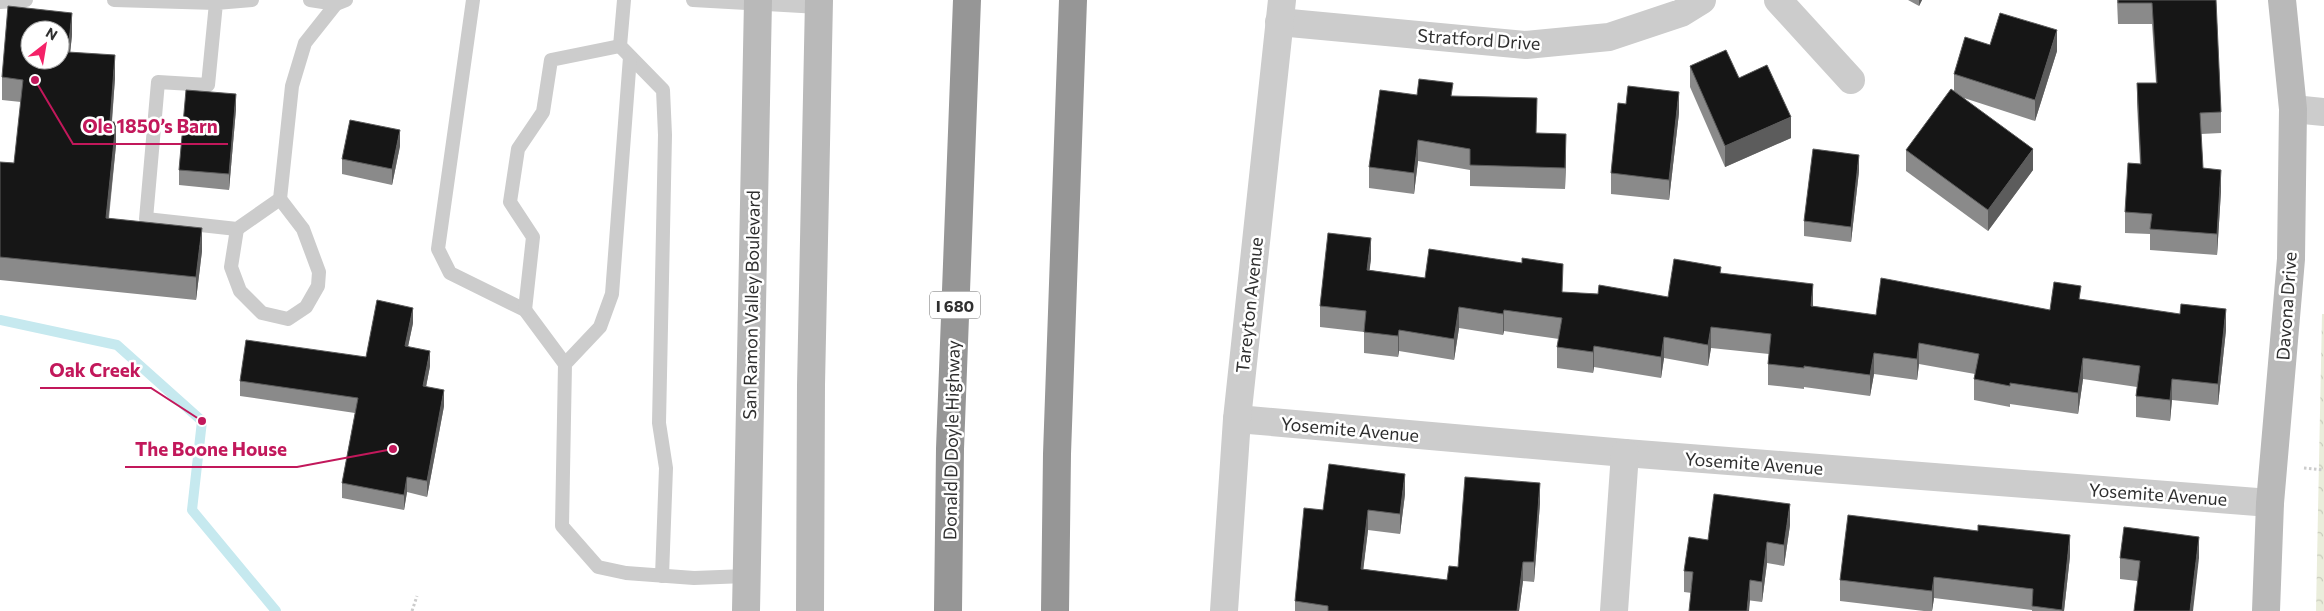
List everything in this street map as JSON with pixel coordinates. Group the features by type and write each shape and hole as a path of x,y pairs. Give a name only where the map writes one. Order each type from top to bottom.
{"highway":[{"name":"Donald D Doyle Highway","path":"948,611 950,449 967,0"},
{"path":"1055,611 1057,454 1073,0"}],"main road":[{"name":"Davona Drive","path":"2266,611 2270,503 2291,259 2293,109 2282,0"},
{"name":"San Ramon Valley Boulevard","path":"746,611 758,2"},
{"path":"810,611 811,385 819,4"}],"street":[{"name":"Stratford Drive","path":"1280,11 1526,45 1609,37 1681,13 1702,0"},
{"path":"1778,0 1851,80"},
{"name":"Tareyton Avenue","path":"1224,611 1237,420 1280,11"},
{"path":"2293,109 2324,112"},
{"name":"Yosemite Avenue","path":"1237,420 1625,453 2270,503"},
{"path":"1614,611 1625,453"}],"lane":[{"path":"0,2 26,0"},
{"path":"114,0 216,3 252,0"},
{"path":"310,0 341,2"},
{"path":"473,0 438,249 450,273 525,310 565,364 562,526 598,567 626,573 694,578 746,576"},
{"path":"624,0 620,46 663,90 665,135 659,423 666,468 662,576"},
{"path":"693,0 819,4"},
{"path":"237,229 232,267 240,291 262,312 288,318 306,307 318,286 319,272 303,229 280,199 292,86 306,43 341,2"},
{"path":"216,3 208,85 158,82 146,219 237,229 280,199"},
{"path":"525,310 533,237 510,202 518,149 543,112 551,60 620,46"},
{"path":"565,364 600,327 612,294 630,57"}],"path":[{"path":"412,611 417,596"}],"green space":[{"path":"2322,314 2324,314 2324,611 2316,611"}],"building":[{"path":"2118,0 2216,0 2221,112 2200,113 2203,168 2221,170 2217,234 2150,229 2152,214 2125,212 2128,163 2141,164 2137,83 2157,83 2152,3 2118,3"},
{"path":"8,6 72,13 70,32 70,20 20,20 20,70 70,70 70,52 115,55 110,122 116,122 106,218 202,228 196,277 0,257 0,162 14,163 23,80 2,77"},
{"path":"2000,13 2057,30 2035,100 1954,74 1965,37 1990,45"},
{"path":"1726,50 1739,78 1767,65 1791,117 1725,146 1690,66"},
{"path":"1419,79 1453,83 1451,96 1537,98 1536,133 1566,134 1565,168 1470,165 1470,149 1418,140 1414,173 1369,167 1380,90 1417,95"},
{"path":"1628,86 1679,92 1669,180 1611,173 1618,103 1626,104"},
{"path":"1951,89 2033,149 1988,210 1906,150"},
{"path":"186,90 236,94 229,174 179,170"},
{"path":"350,120 400,130 392,169 342,159"},
{"path":"1813,149 1859,155 1851,227 1804,221"},
{"path":"1328,233 1371,238 1367,270 1425,278 1429,249 1522,263 1522,258 1563,264 1562,292 1598,294 1599,285 1668,297 1674,259 1721,267 1720,273 1813,284 1811,306 1876,315 1881,278 2050,310 2054,282 2081,286 2079,299 2180,314 2181,304 2226,309 2218,384 2172,379 2170,400 2136,396 2140,366 2083,358 2078,393 2010,383 2010,386 1974,379 1979,354 1919,343 1917,359 1874,353 1870,375 1804,366 1804,368 1768,364 1771,334 1711,327 1708,345 1664,337 1661,357 1594,346 1593,352 1557,347 1562,318 1504,310 1503,314 1459,307 1454,339 1399,330 1398,336 1364,332 1366,311 1320,306"},
{"path":"377,300 413,308 405,346 430,351 423,386 444,390 427,481 407,477 404,495 342,483 358,398 240,381 246,340 366,357"},
{"path":"1329,464 1405,474 1400,514 1368,510 1361,569 1447,580 1449,566 1458,567 1465,477 1540,483 1534,562 1523,562 1517,611 1328,611 1328,606 1295,601 1304,508 1323,510"},
{"path":"1714,494 1790,504 1784,545 1767,542 1762,582 1750,580 1747,611 1689,611 1693,572 1684,571 1689,537 1708,540"},
{"path":"1848,515 1978,531 1978,525 2070,535 2062,610 2032,606 2033,589 1934,577 1932,591 1840,580"},
{"path":"2124,527 2199,537 2190,611 2134,611 2140,561 2120,558"}],"waterway":[{"path":"0,320 117,345 202,421 192,510 276,611"}],"place":[{"name":"Ole 1850’s Barn","path":"35,80"},
{"name":"Oak Creek","path":"202,421"},
{"name":"The Boone House","path":"393,449"}]}
